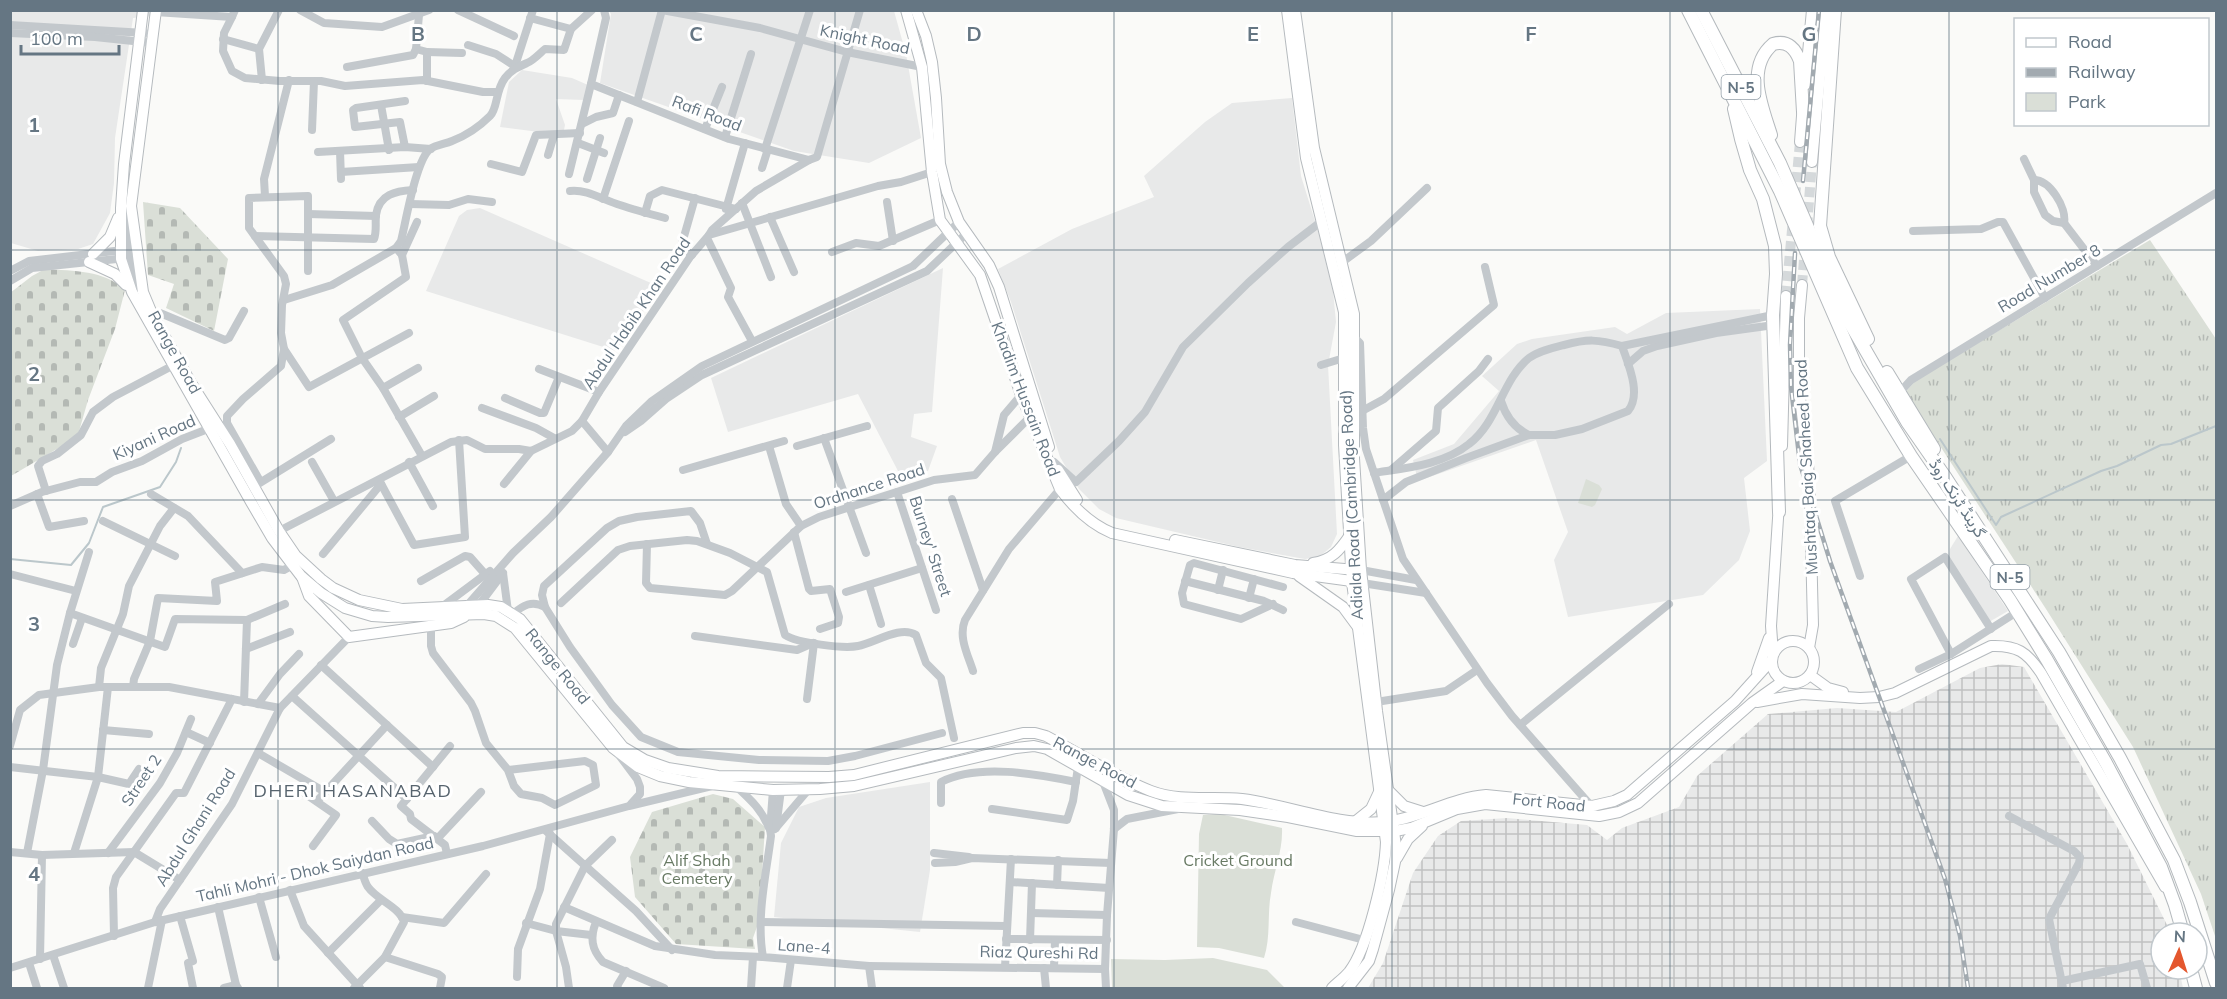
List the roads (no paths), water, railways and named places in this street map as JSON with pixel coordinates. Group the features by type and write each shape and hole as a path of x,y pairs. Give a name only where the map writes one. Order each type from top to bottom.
{"highway":[{"name":"گرینڈ ٹرنک روڈ","path":"1688,10 1780,191 1857,368 1911,456 2017,612 2106,763 2161,867 2180,921"},
{"name":"گرینڈ ٹرنک روڈ","path":"1701,10 1780,164 1848,320 1907,422 1950,483 2059,652 2120,758 2174,860 2217,983"},
{"path":"1835,10 1820,226 1829,257 1867,338 1932,442 1950,483 1941,499"},
{"path":"1780,164 1757,81 1761,59 1773,44 1785,43 1797,53 1800,61 1803,112"},
{"path":"1730,92 1750,170 1763,199 1775,246 1773,320 1779,512"}],"main road":[{"path":"143,10 124,164 126,207 123,254 132,292 208,429 273,538 301,576 309,596 349,637 451,623 467,612"},
{"name":"Khadim Hussain Road","path":"906,10 922,67 932,172 940,220 980,275 1021,395 1060,489 1084,517 1112,533 1357,582"},
{"name":"Khadim Hussain Road","path":"916,10 926,36 932,62 940,164 947,192 959,222 989,265 999,287 1054,462 1066,485 1080,503 1096,518 1120,528 1294,569 1356,570"},
{"name":"Adiala Road (Cambridge Road)","path":"1287,10 1305,148 1344,312 1344,445 1350,535 1356,570"},
{"name":"Adiala Road (Cambridge Road)","path":"1295,10 1310,125 1354,314 1356,570 1376,702 1384,791"},
{"path":"1800,142 1812,10"},
{"path":"1812,162 1826,10"},
{"name":"Range Road","path":"156,11 126,207 143,292 153,316 191,383 257,485 279,531 296,556 333,588 373,604 388,607 442,607 467,612 479,605 501,607 520,619 623,747 633,754 668,768 718,776 829,777 854,775 979,742 1023,733 1035,733 1047,736 1135,783 1167,796 1241,799 1356,826 1389,826"},
{"path":"126,207 110,237 91,258 114,274 132,292"},
{"name":"Mushtaq Baig Shaheed Road","path":"1802,285 1799,318 1799,390 1808,462 1810,502 1813,625 1809,648"},
{"name":"Mushtaq Baig Shaheed Road","path":"1772,657 1771,626 1779,512 1786,296"},
{"path":"1294,569 1334,556 1350,535"},
{"path":"1294,569 1343,607 1357,626"},
{"path":"301,576 332,601 358,613 372,616 407,618 467,612 496,616 515,628 613,748 638,768 679,780 777,790 854,786 1024,746 1047,749 1144,802 1181,808 1240,810 1356,826 1378,842 1390,859 1426,817 1404,806 1384,791 1356,826"},
{"name":"Adiala Road (Cambridge Road)","path":"1348,988 1369,961 1373,949 1390,859 1389,826 1357,626 1357,582"},
{"path":"1749,687 1763,658 1771,626"},
{"path":"1790,641 1804,644 1814,658 1813,670 1806,679 1795,683 1783,681 1774,673 1772,657 1783,643 1790,641"},
{"path":"1752,703 1802,694 1879,697 1895,693 1991,646 2006,645 2019,650 2032,660 2041,673 2175,905"},
{"name":"Fort Road","path":"1426,817 1462,798 1486,795 1592,806 1614,801 1627,795 1749,687 1772,657"},
{"path":"1810,675 1828,688 1860,698"},
{"name":"Fort Road","path":"1389,826 1485,804 1599,816 1618,812 1638,802 1752,703 1783,681"},
{"name":"Adiala Road (Cambridge Road)","path":"1332,988 1349,972 1360,953 1390,859"}],"street":[{"path":"262,80 260,49 279,10"},
{"path":"300,10 324,22 382,27 429,10"},
{"path":"458,10 514,36"},
{"path":"515,67 528,63 545,49 564,50 571,29 592,10"},
{"path":"569,174 606,18 604,10"},
{"path":"637,102 662,10"},
{"name":"Knight Road","path":"662,10 760,28 847,52 922,67"},
{"path":"762,168 810,10"},
{"path":"752,341 728,297 731,288 708,236 735,206 756,191 817,158 860,10"},
{"path":"156,11 233,14 222,39 223,51 232,71 245,78 314,81 345,86 427,81 483,92 496,92"},
{"path":"422,456 383,388 362,358 343,318 406,277 399,251 419,167 425,154 431,149 454,141 491,116 495,110 496,92 503,79 515,67 532,14 571,29"},
{"path":"347,67 413,55 416,49 419,15"},
{"path":"10,25 152,39"},
{"path":"10,33 139,37"},
{"path":"222,39 260,49"},
{"path":"468,45 496,54 515,67"},
{"path":"416,49 427,52 462,53"},
{"path":"427,52 427,81"},
{"path":"724,137 751,54"},
{"path":"265,196 264,179 289,80"},
{"path":"312,130 314,81"},
{"name":"Rafi Road","path":"591,84 724,137 812,160"},
{"path":"705,129 722,87"},
{"path":"491,164 522,172 536,135 554,135 581,129 596,117 613,114 619,94"},
{"path":"405,101 353,110 354,126 400,122 405,147"},
{"path":"381,105 389,150"},
{"path":"603,199 629,121"},
{"path":"548,155 554,135"},
{"path":"587,179 601,151 600,138"},
{"path":"578,143 601,151"},
{"path":"735,206 745,143"},
{"path":"318,152 389,150 405,147 431,149"},
{"path":"340,151 341,176 419,167"},
{"path":"2024,159 2034,180 2034,192 2045,215 2053,221 2064,223"},
{"name":"Abdul Habib Khan Road","path":"531,451 572,430 582,421 599,392 692,255 708,236 932,172"},
{"path":"2034,180 2043,181 2048,185 2064,212 2064,223 2097,266"},
{"path":"1341,263 1371,241 1427,188"},
{"path":"255,236 375,239 378,207 391,193 413,190"},
{"path":"570,190 577,190 666,218"},
{"path":"645,213 650,196 662,190 735,206 749,223 771,277"},
{"name":"Road Number 8","path":"1900,392 1911,380 2217,193"},
{"path":"308,271 308,196 249,198 249,228 286,278 281,333 284,349 281,366 227,416 228,423 257,485 331,439"},
{"path":"692,255 681,247 695,198"},
{"path":"411,204 449,205 468,199 492,202"},
{"path":"887,202 893,241"},
{"path":"308,214 376,216"},
{"path":"770,217 794,272"},
{"path":"832,252 851,244 876,246 893,241 940,220"},
{"path":"1076,482 1119,441 1145,412 1183,347 1256,276 1322,221"},
{"path":"284,300 332,285 399,251 417,222"},
{"path":"467,612 608,452 638,414 673,385 702,366 752,341 913,266 959,222"},
{"path":"1913,231 1981,229 2003,222 2045,298"},
{"path":"619,436 642,421 666,399 702,375 930,268 967,234"},
{"path":"10,281 32,268 123,254 143,292"},
{"path":"923,257 930,268"},
{"path":"10,272 28,261 91,258"},
{"path":"1362,411 1384,399 1494,305 1485,267"},
{"path":"153,316 160,313 225,340 229,338 244,311"},
{"path":"1383,500 1406,482 1455,458 1471,443 1493,416 1513,378 1529,358 1546,350 1582,340 1599,339 1622,346 1773,320"},
{"path":"1628,364 1643,351 1657,346 1773,320"},
{"path":"284,349 309,387 409,333"},
{"path":"1353,336 1360,343 1362,411 1366,449 1399,549 1416,580 1477,670 1520,725 1599,816"},
{"path":"1374,473 1455,458 1529,435 1555,435 1582,429 1628,411 1632,407 1634,393 1622,346"},
{"path":"1320,365 1344,358"},
{"path":"1391,470 1436,431 1438,408 1479,371 1488,359"},
{"path":"84,521 49,527 41,493 38,466 81,435 93,412 113,397 172,366"},
{"path":"383,388 418,368"},
{"path":"539,369 599,392"},
{"path":"505,398 540,413 544,412 559,377"},
{"name":"Ordnance Road","path":"995,452 1004,415 1021,395"},
{"path":"399,417 434,396"},
{"path":"1501,401 1509,420 1519,430 1529,435"},
{"path":"482,408 536,428 554,438"},
{"name":"Ordnance Road","path":"647,544 646,583 650,588 725,595 801,526 819,517 934,480 975,475 1030,417"},
{"path":"582,421 608,452"},
{"path":"797,446 867,426"},
{"name":"Kiyani Road","path":"10,506 41,493 80,482 96,482 112,472 142,461 182,439 208,429"},
{"path":"824,438 866,553"},
{"path":"380,482 414,545 465,537 459,440"},
{"path":"279,531 334,501 380,482 409,462 459,440 474,442 482,449 531,451 504,484"},
{"path":"683,470 784,441"},
{"path":"769,446 786,504 801,526"},
{"path":"1860,576 1835,501 1911,456"},
{"path":"312,462 334,501"},
{"path":"409,462 433,506"},
{"path":"1054,462 1076,482 1080,503"},
{"path":"323,554 380,482"},
{"path":"973,671 962,631 965,620 1009,549 1060,489"},
{"name":"Burney' Street","path":"897,492 936,610"},
{"path":"151,494 200,527 242,573"},
{"path":"952,499 983,590"},
{"path":"74,852 98,777 103,730 104,687 101,668 123,614 129,586 160,526 174,508"},
{"path":"707,544 700,523 691,512 628,518 607,528 547,581 542,591 545,607 570,647 612,705 641,737 678,752 759,760 828,761 942,733"},
{"path":"103,521 175,556"},
{"path":"794,532 809,589 811,591 827,588 830,590 839,617 838,622 820,629"},
{"path":"561,603 618,550 630,546 687,540 707,544 767,572 785,635 790,639 853,647 902,632 913,633 918,639 926,663 940,678 954,738"},
{"path":"27,853 43,770 57,666 76,591 89,552"},
{"path":"421,581 465,556 470,557 485,574"},
{"path":"1951,654 1911,579 1945,557 1991,629"},
{"path":"1273,604 1248,616 1236,618 1184,604 1181,597 1190,565 1194,563 1283,587"},
{"path":"133,687 134,679 150,641 158,598 217,601 215,582 262,567 284,570 293,565"},
{"path":"846,592 922,568"},
{"path":"442,607 485,574 503,569"},
{"path":"479,605 503,569"},
{"path":"503,569 510,612 529,604 539,604 545,607"},
{"path":"1218,590 1223,570"},
{"name":"Khadim Hussain Road","path":"1356,570 1416,580"},
{"path":"10,574 76,591"},
{"path":"1249,598 1254,579"},
{"path":"1185,581 1273,604 1283,610"},
{"name":"Khadim Hussain Road","path":"1357,582 1426,593"},
{"path":"869,585 881,624"},
{"path":"70,614 165,647 170,639 175,619 247,620 285,604"},
{"path":"1520,725 1669,604"},
{"path":"1919,669 1951,654 2017,612"},
{"path":"74,645 82,618"},
{"path":"244,702 247,620"},
{"path":"431,625 431,646 437,660 471,703 476,711 486,743 508,770 514,786 522,794 542,798 555,805 596,785 597,782 593,765 585,761 508,770"},
{"path":"246,649 290,633"},
{"path":"695,636 797,650 814,643"},
{"name":"Abdul Ghani Road","path":"148,988 160,909 232,804 280,708 349,637"},
{"path":"807,699 814,643"},
{"path":"258,704 280,674 299,654"},
{"path":"321,665 433,767"},
{"path":"1376,702 1446,691 1477,670"},
{"path":"10,746 20,710 39,695 53,693 104,687 169,687 280,708"},
{"path":"292,696 406,799"},
{"path":"114,936 113,888 116,877 176,793 184,793 232,699"},
{"path":"10,708 20,710"},
{"name":"Street 2","path":"108,853 160,783 191,719"},
{"path":"317,801 387,725"},
{"path":"103,730 149,734"},
{"path":"186,732 210,743"},
{"path":"447,854 445,845 411,819 410,814 401,807 450,746"},
{"path":"613,748 640,787 637,800 629,806"},
{"path":"258,753 325,792"},
{"path":"10,767 98,777 129,784 139,769"},
{"path":"992,809 1067,820 1078,767"},
{"path":"941,803 941,782 972,774 1008,771 1045,775 1076,782"},
{"name":"Lane-4","path":"776,777 777,790 762,922 763,957 869,966"},
{"name":"Riaz Qureshi Rd","path":"869,966 1106,969 1114,810 1101,779"},
{"name":"Tahli Mohri - Dhok Saiydan Road","path":"10,968 158,921 548,832 629,806 717,785"},
{"path":"736,787 763,813 772,831 809,789"},
{"path":"372,821 397,844 435,838 481,792"},
{"path":"304,794 336,815 313,846"},
{"path":"1114,830 1127,819 1181,808"},
{"path":"2009,816 2074,851 2080,857 2049,919 2062,985 2140,964 2147,988"},
{"path":"548,832 636,911 672,950"},
{"path":"517,976 518,949 540,889 548,832"},
{"path":"569,988 556,924 585,866 612,840"},
{"path":"10,852 42,855 74,852 134,852 180,880"},
{"path":"40,959 42,855"},
{"path":"934,858 956,862 972,858 1111,862"},
{"path":"1005,967 1011,860"},
{"path":"1057,885 1058,860"},
{"path":"362,873 368,887 402,917 444,923 486,874"},
{"path":"1010,882 1109,888"},
{"path":"1030,940 1032,884"},
{"path":"290,890 304,926 357,988 385,957 402,927 402,917"},
{"path":"259,897 276,957"},
{"path":"328,953 381,900"},
{"path":"218,907 237,987 224,988"},
{"path":"564,908 655,946 715,956 763,957"},
{"path":"1031,913 1107,915"},
{"path":"180,916 193,962 188,963 193,988"},
{"path":"596,922 591,935 596,955 603,962 664,988"},
{"path":"762,922 1006,926"},
{"path":"1296,922 1364,940"},
{"path":"526,923 556,931 591,935"},
{"path":"1006,939 1107,940"},
{"path":"1054,967 1055,941"},
{"path":"53,955 64,988"},
{"path":"385,957 438,974 442,977 440,988"},
{"path":"751,988 753,957"},
{"path":"787,988 791,960"},
{"path":"29,963 37,988"},
{"path":"869,966 872,988"},
{"path":"1044,968 1046,988"},
{"path":"1106,969 1106,988"},
{"path":"618,988 626,971"}],"waterway":[{"path":"1940,439 1996,525 2001,517 2101,471 2161,445 2171,444 2216,426"},
{"path":"10,559 71,565 89,543 103,507 160,487 176,462 181,448"}],"tunnel":[{"path":"1795,197 1800,142"},
{"path":"1807,227 1812,162"},
{"path":"1786,296 1793,219"},
{"path":"1802,285 1805,246"}],"railway":[{"path":"1803,181 1819,10"},
{"path":"1795,253 1790,345 1791,387 1800,464 1830,561 1945,879 1960,936 1968,988"}],"district":[{"name":"DHERI HASANABAD","path":"353,790"}],"park label":[{"name":"Cricket Ground","path":"1238,860"},
{"name":"Alif Shah Cemetery","path":"697,869"}]}
